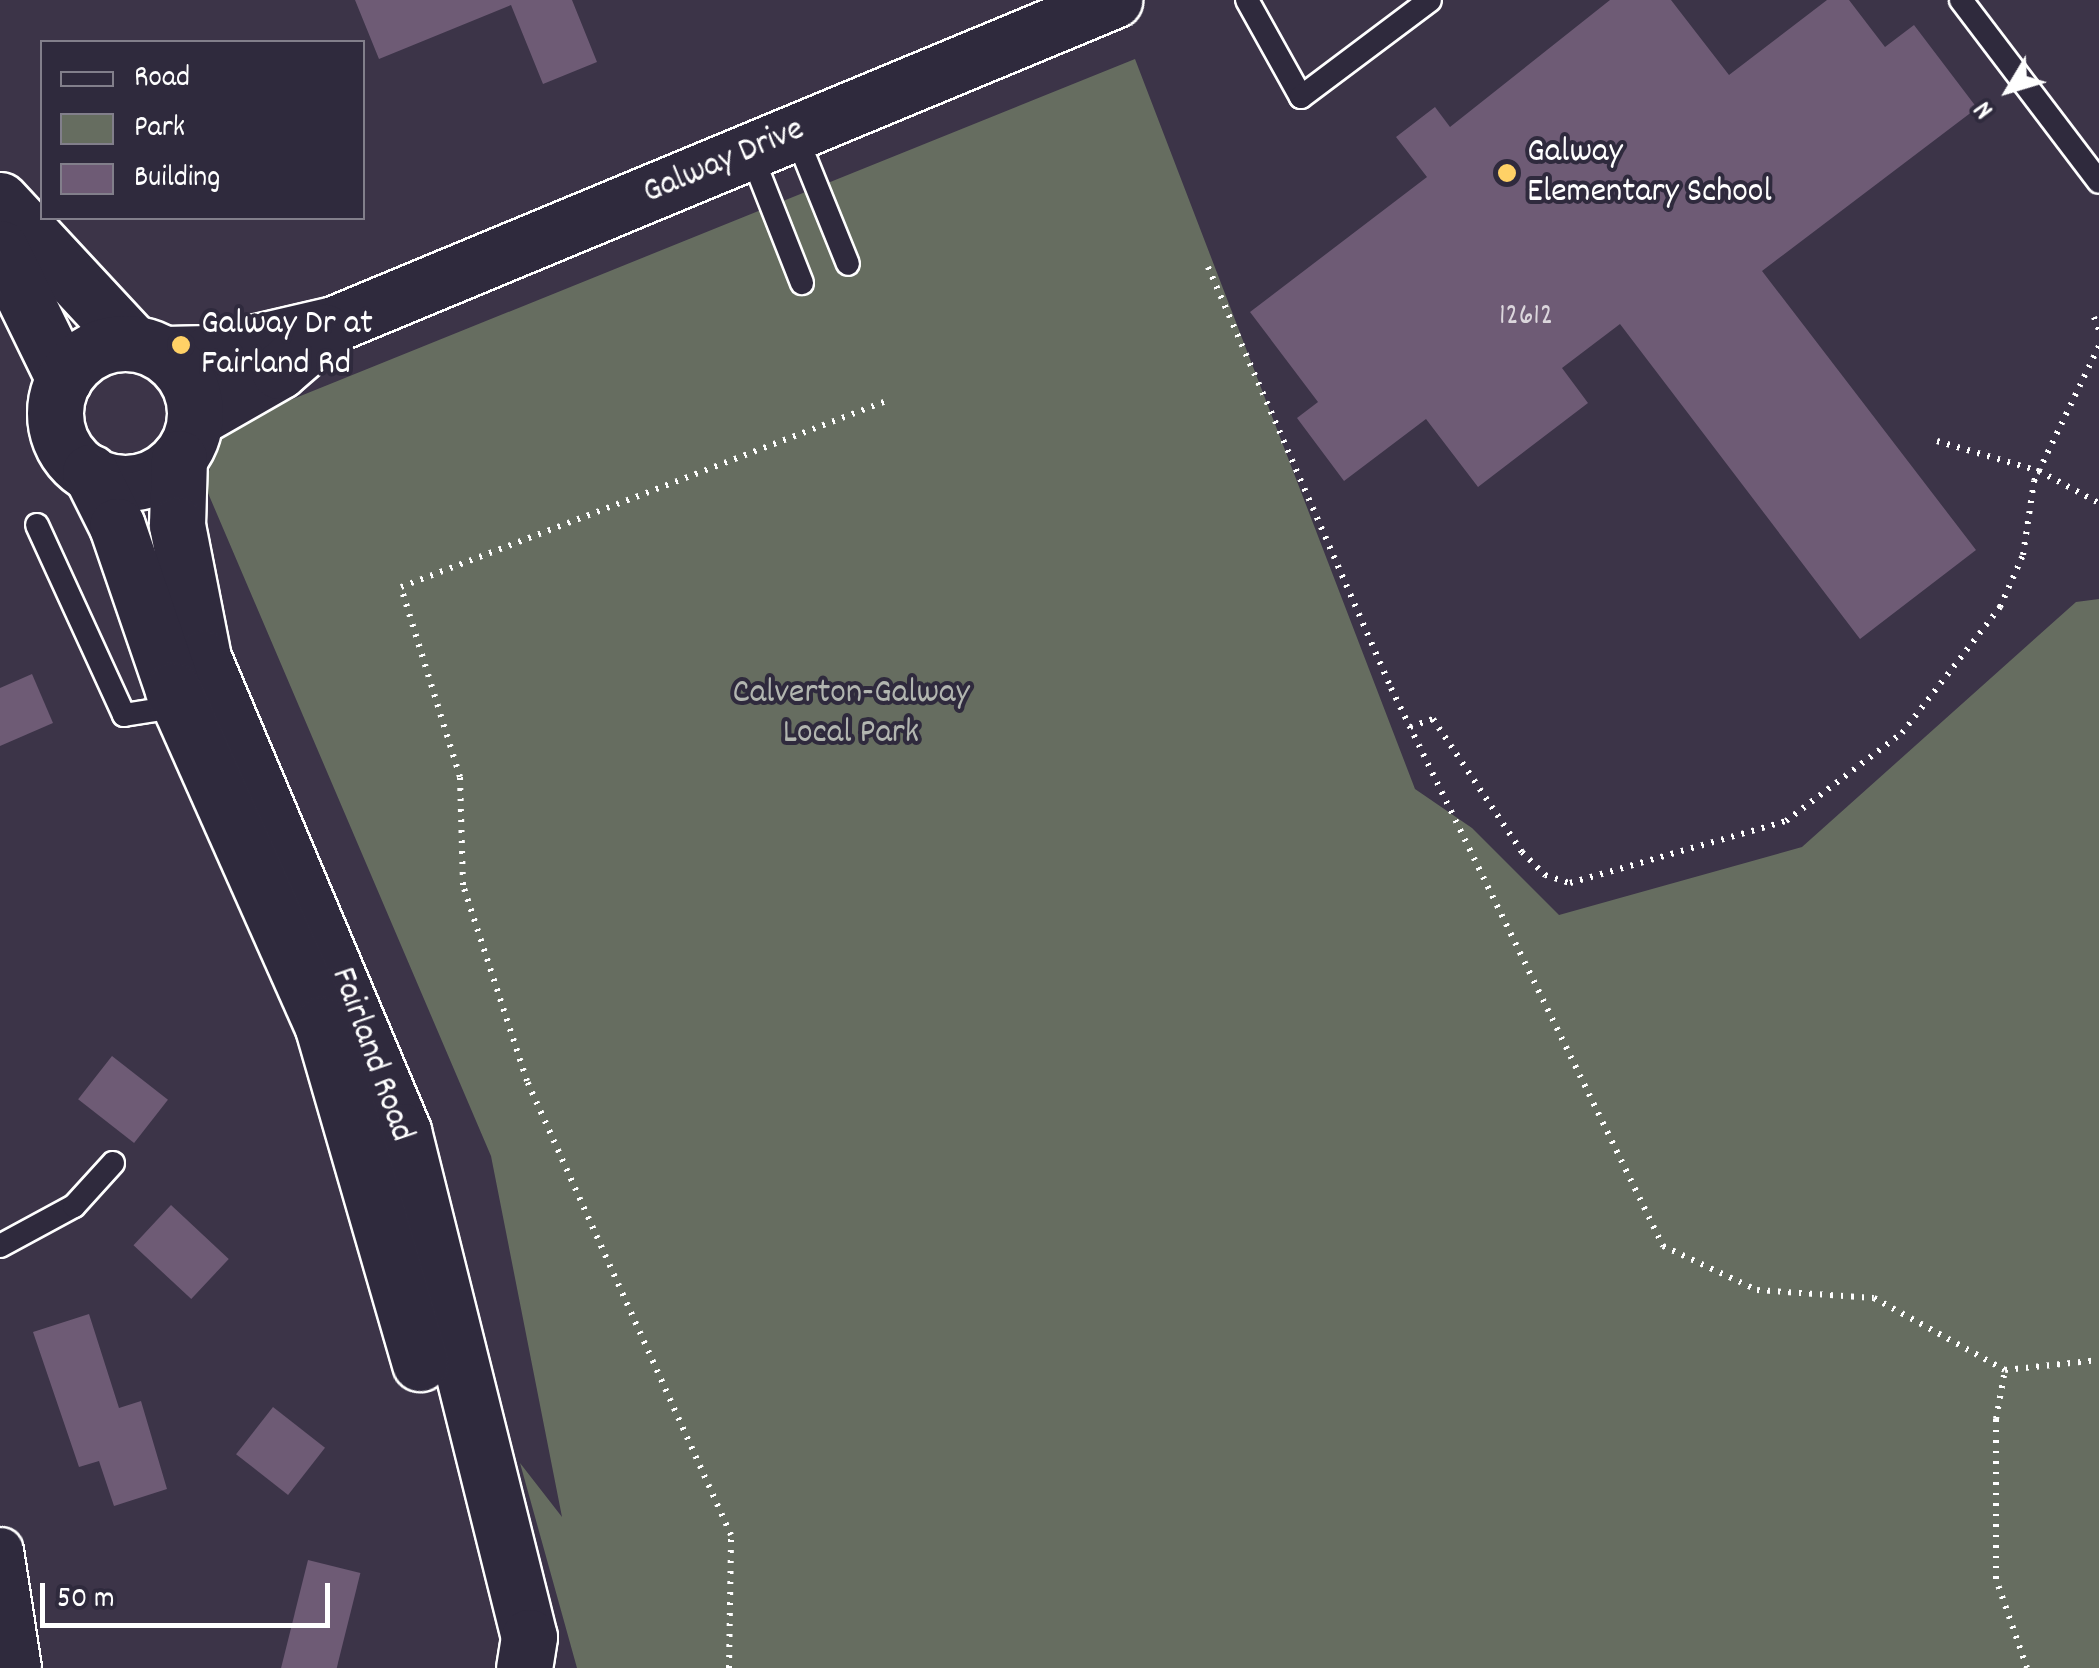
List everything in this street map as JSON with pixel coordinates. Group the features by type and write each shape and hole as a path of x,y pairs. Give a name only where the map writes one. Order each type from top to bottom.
{"main road":[{"name":"Galway Drive","path":"149,348 210,353 334,324 1114,0"},
{"path":"0,200 149,348 185,375 187,438 139,482 90,472 58,432 64,379 0,248"},
{"name":"Galway Drive","path":"187,438 280,371 334,324"},
{"path":"64,379 88,352 149,348"},
{"name":"Fairland Road","path":"187,438 177,525 203,658 199,700 322,1024 505,1668"},
{"name":"Fairland Road","path":"90,472 403,1131 529,1636 524,1668"}],"street":[{"path":"0,1550 18,1668"}],"lane":[{"path":"1247,0 1301,98 1430,0"},
{"path":"1961,0 2099,182"},
{"path":"772,142 848,264"},
{"path":"772,142 802,283"},
{"path":"37,524 124,715 199,700"},
{"path":"0,1246 74,1206 114,1163"}],"path":[{"path":"1208,267 1410,727 1663,1246 1757,1290 1874,1298 2005,1370 2099,1360"},
{"path":"2094,317 2099,330"},
{"path":"1410,727 1432,719 1522,852 1544,875 1570,883 1786,821 1841,787 1902,734 1962,664 2023,556 2039,471 2099,346"},
{"path":"729,1668 732,1535 527,1081 463,885 460,777 400,587 886,401"},
{"path":"1938,441 2039,471 2099,503"},
{"path":"2005,1370 1996,1418 1996,1578 2027,1668"}],"green space":[{"name":"Calverton-Galway Local Park","path":"1135,59 1415,789 1472,828 1559,915 1802,847 2076,602 2099,599 2099,1668 577,1668 520,1463 562,1517 491,1156 205,486 221,428"}],"building":[{"path":"355,0 572,0 597,62 543,84 511,5 379,59"},
{"name":"Galway Elementary School","path":"1610,0 1671,0 1729,75 1827,0 1849,0 1885,47 1914,25 1977,108 1762,271 1976,550 1860,639 1620,324 1562,368 1588,403 1478,487 1426,419 1344,481 1297,418 1318,402 1250,312 1427,177 1396,137 1435,107 1450,127"},
{"path":"32,674 53,723 0,746 0,688"},
{"path":"112,1056 168,1100 134,1143 78,1099"},
{"path":"171,1205 229,1259 191,1299 133,1245"},
{"path":"89,1314 119,1408 141,1401 167,1489 114,1506 99,1461 79,1467 33,1332"},
{"path":"273,1407 325,1448 288,1495 236,1454"},
{"path":"308,1560 360,1573 337,1668 281,1668"}],"place":[{"name":"Galway Elementary School","path":"1507,173"},
{"name":"Galway Dr at Fairland Rd","path":"181,345"}]}
